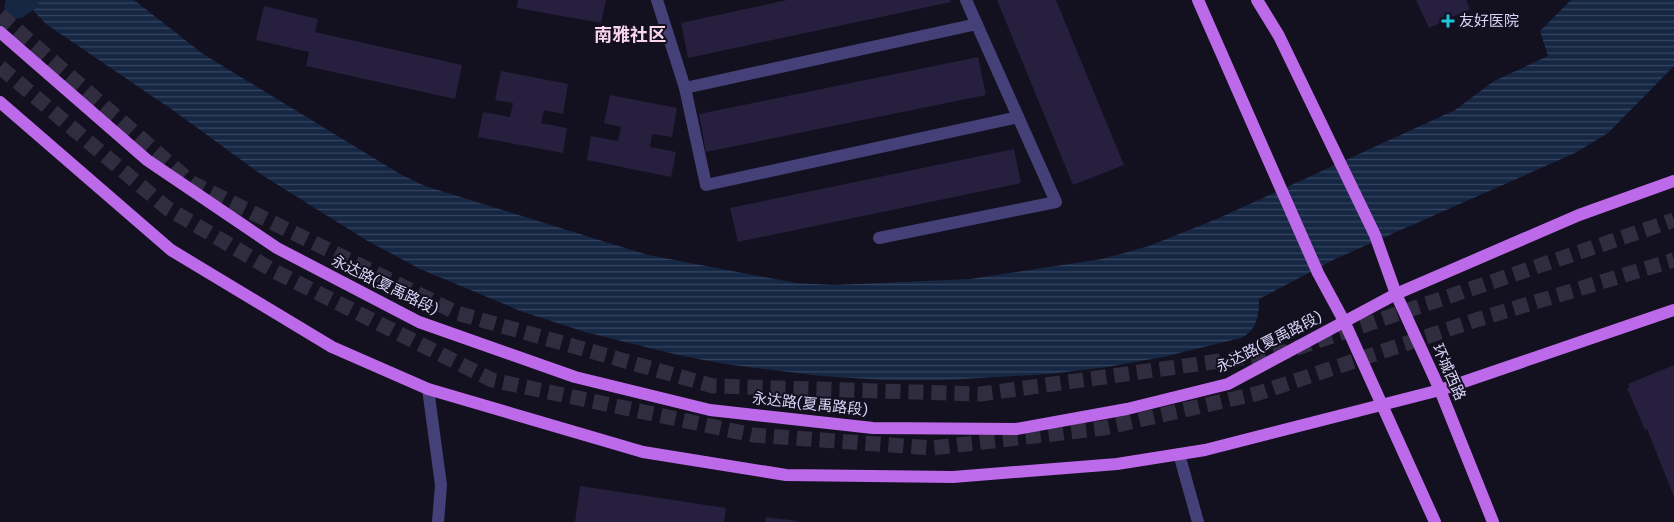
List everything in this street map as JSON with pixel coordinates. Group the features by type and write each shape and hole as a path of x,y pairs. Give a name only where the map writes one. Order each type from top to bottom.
{"main road":[{"path":"1198,0 1318,273 1344,321 1435,522"},
{"name":"环城西路","path":"1257,0 1279,36 1375,235 1396,294 1440,390 1493,522"},
{"name":"永达路(夏禹路段)","path":"0,32 147,160 277,248 419,322 575,377 710,410 873,428 1016,429 1127,409 1228,384 1396,294 1579,215 1674,181"},
{"path":"0,102 171,250 332,347 428,389 643,452 786,475 953,477 1117,464 1205,450 1440,390 1674,310"}],"street":[{"path":"658,0 685,88 706,185 1018,117"},
{"path":"879,238 1056,202 966,0"},
{"path":"685,88 977,24"},
{"path":"428,389 441,485 438,522"},
{"path":"1179,454 1198,522"}],"water":[{"path":"23,0 134,0 203,54 400,174 425,186 648,255 796,283 834,285 970,279 1102,259 1149,246 1219,218 1455,110 1494,81 1548,56 1540,31 1571,0 1674,0 1674,66 1608,133 1575,153 1335,259 1259,299 1254,327 1241,338 1163,357 1107,367 1050,374 947,380 884,380 821,376 725,364 678,355 585,332 523,312 420,269 366,240 262,175 174,111 46,24"}],"building":[{"path":"518,0 606,0 601,23 517,8"},
{"path":"787,0 950,0 951,2 688,58 681,23"},
{"path":"997,0 1056,0 1124,165 1073,185"},
{"path":"1416,0 1466,0 1470,9 1429,28"},
{"path":"264,6 318,19 315,32 462,65 455,99 306,66 309,52 256,40"},
{"path":"978,57 986,95 706,152 699,114"},
{"path":"501,71 568,84 563,114 544,110 541,123 567,128 563,153 478,137 483,112 510,117 513,103 495,100"},
{"path":"610,95 677,108 672,137 652,134 650,147 676,152 671,177 587,160 591,136 618,141 621,127 604,123"},
{"path":"1014,149 1021,183 738,242 730,208"},
{"path":"1674,365 1674,497 1647,429 1645,430 1627,388 1630,387 1628,384"},
{"path":"580,486 726,508 724,522 575,522"},
{"path":"766,517 798,521 798,522 765,522"}],"waterway":[{"path":"17,6 26,0"}],"tunnel":[{"path":"0,15 192,183 457,313 713,386 981,394 1285,352 1674,220"},
{"path":"0,67 167,208 274,271 492,380 753,435 932,448 1104,428 1259,393 1476,320 1674,260"}],"place":[{"name":"友好医院","path":"1448,21"}],"district":[{"name":"南雅社区","path":"630,35"}]}
